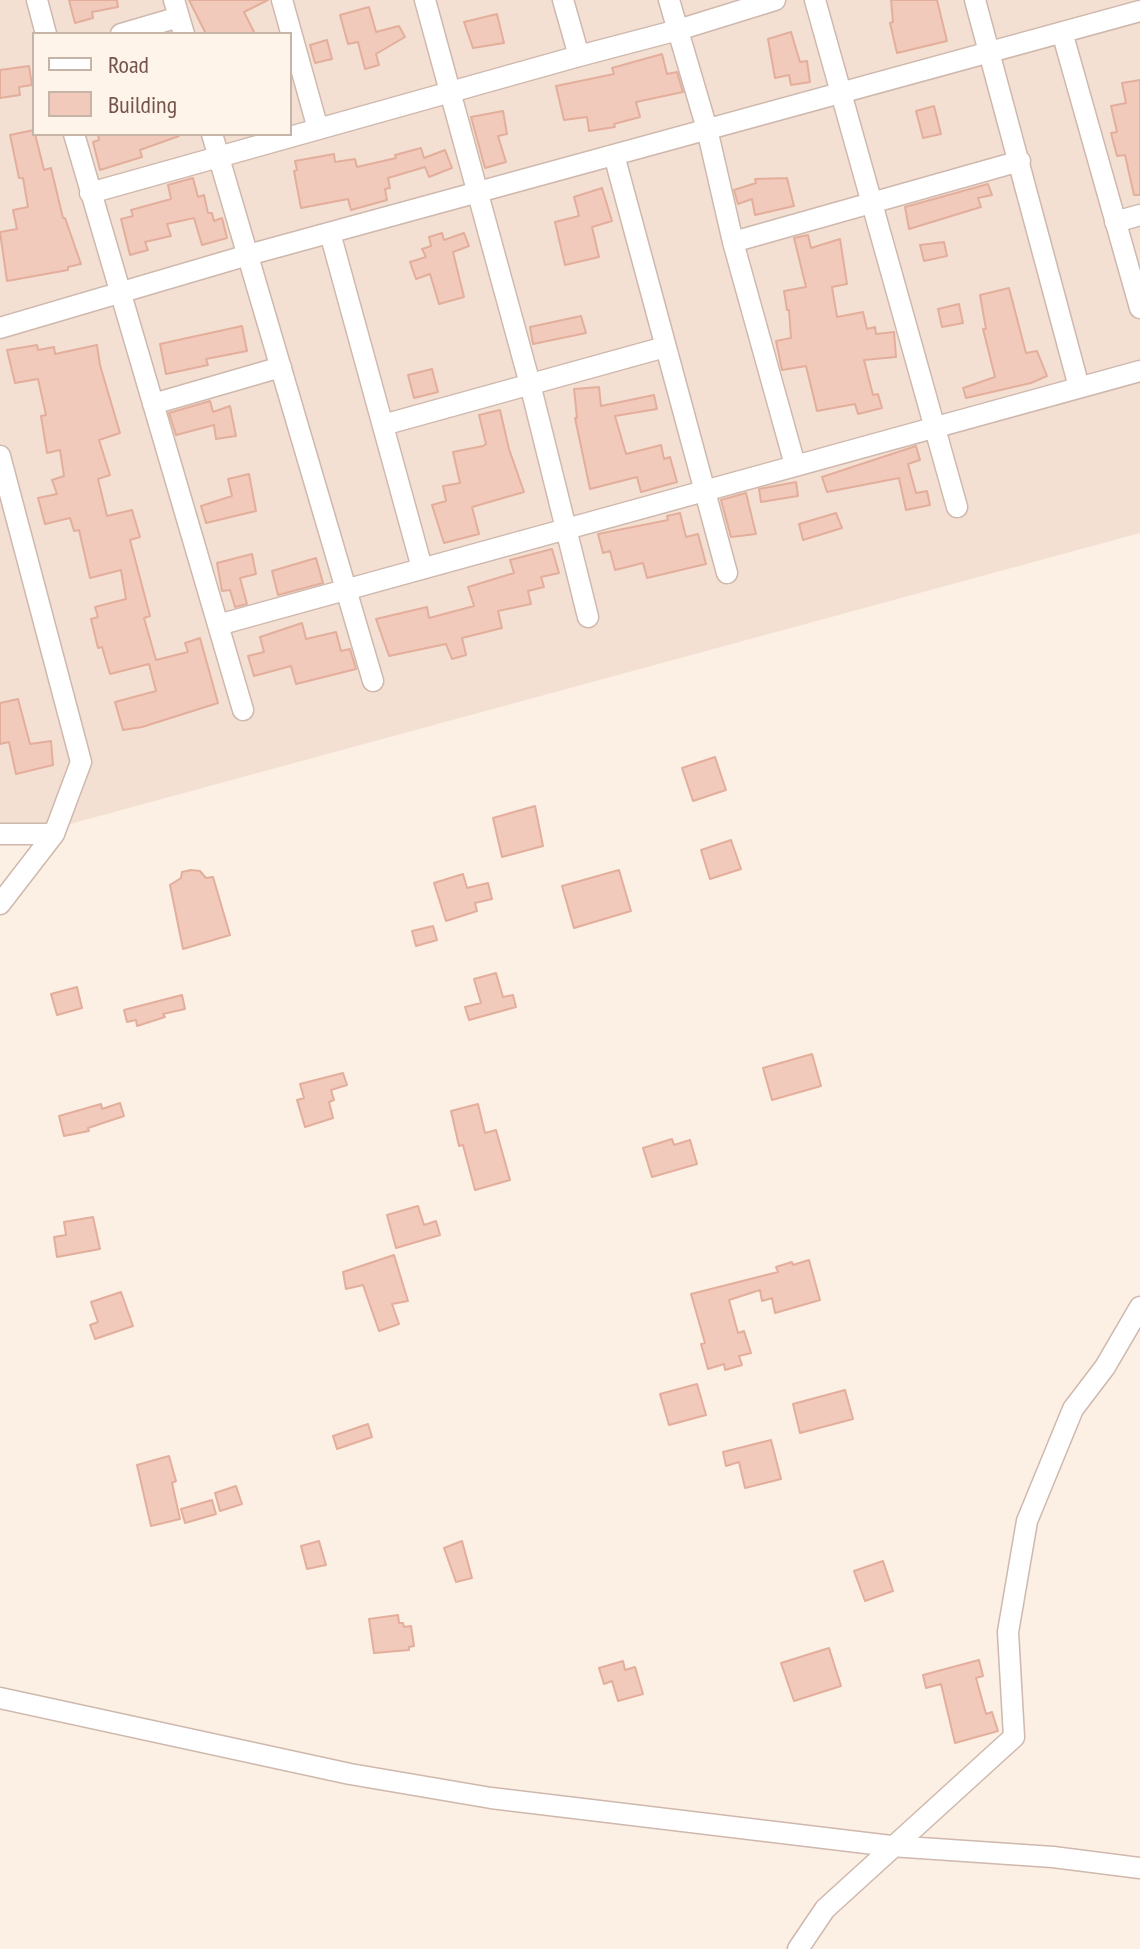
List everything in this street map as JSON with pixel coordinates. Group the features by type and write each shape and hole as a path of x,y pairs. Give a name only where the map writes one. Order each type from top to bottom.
{"street":[{"path":"37,0 45,32"},
{"path":"282,0 291,32"},
{"path":"425,0 530,384 588,617"},
{"path":"563,0 579,56"},
{"path":"669,0 707,129 733,242 795,465"},
{"path":"90,193 678,30 775,0"},
{"path":"815,0 957,507"},
{"path":"975,0 1079,387"},
{"path":"0,328 248,255 1140,11"},
{"path":"128,32 179,17"},
{"path":"1062,32 1140,308"},
{"path":"292,36 318,129"},
{"path":"75,136 243,710"},
{"path":"213,136 373,681"},
{"path":"614,155 727,573"},
{"path":"733,242 1020,161"},
{"path":"1115,222 1140,215"},
{"path":"330,233 422,568"},
{"path":"383,425 665,347"},
{"path":"153,404 281,367"},
{"path":"218,625 1140,371"},
{"path":"0,456 81,762 54,834 0,904"},
{"path":"0,834 54,834"},
{"path":"798,1949 825,1909 1014,1737 1008,1632 1027,1521 1073,1409 1105,1367 1140,1307"},
{"path":"0,1698 365,1777 491,1798 891,1846 1053,1857 1140,1868"}],"shaded area":[{"path":"0,0 1140,0 1140,533 0,843"}],"building":[{"path":"69,0 117,0 118,7 92,12 93,18 75,23"},
{"path":"189,0 268,0 244,12 254,32 205,32"},
{"path":"891,0 937,0 947,41 897,53 890,23 893,22"},
{"path":"369,7 376,32 399,26 405,37 376,54 379,65 365,69 358,42 348,44 340,15"},
{"path":"497,14 504,43 473,48 464,22"},
{"path":"791,32 800,62 807,61 810,82 791,85 789,75 775,78 768,39"},
{"path":"327,40 332,59 315,63 310,45"},
{"path":"662,54 667,74 677,72 683,92 636,102 640,117 614,124 615,127 589,131 587,117 564,120 556,86 614,74 612,68"},
{"path":"29,66 32,85 19,87 20,95 0,98 0,70"},
{"path":"1140,80 1140,195 1134,195 1125,155 1117,156 1111,133 1117,132 1111,106 1126,103 1122,83"},
{"path":"934,106 941,134 923,138 916,111"},
{"path":"503,111 507,134 498,136 506,162 485,168 471,117"},
{"path":"32,130 32,136 36,136 44,170 51,168 63,218 81,264 68,267 68,270 7,281 0,232 17,229 13,210 28,207 10,135"},
{"path":"98,136 179,136 140,150 142,157 100,170 93,142 99,140"},
{"path":"421,148 424,158 445,150 452,168 429,177 425,167 388,178 390,188 385,189 387,200 351,210 348,199 301,208 295,161 334,154 335,162 355,159 357,167 396,158 395,155"},
{"path":"193,178 198,197 204,195 208,213 212,213 214,221 222,218 227,238 202,245 194,218 167,224 171,236 145,242 148,250 130,255 121,219 133,216 131,210 171,199 168,185"},
{"path":"787,178 794,206 755,215 752,199 738,204 734,190 756,183 755,179"},
{"path":"988,184 992,195 978,198 981,207 909,229 905,207"},
{"path":"602,188 612,221 592,227 599,257 565,265 555,222 579,216 574,197"},
{"path":"442,233 444,240 464,233 469,246 453,252 464,297 439,304 430,274 416,279 410,262 426,257 422,249 431,246 429,237"},
{"path":"808,235 811,248 840,239 847,284 832,287 837,317 863,312 867,329 875,327 876,334 894,332 896,357 864,360 873,395 878,394 882,408 858,414 855,404 817,411 806,366 782,370 776,341 791,338 784,291 806,287 794,238"},
{"path":"944,242 947,256 924,261 920,245"},
{"path":"1009,288 1026,353 1037,351 1047,376 1031,383 966,398 963,388 995,377 983,329 986,329 980,295"},
{"path":"959,304 963,323 942,327 938,309"},
{"path":"581,316 586,333 533,344 530,327"},
{"path":"242,326 247,351 206,359 208,365 166,374 160,344"},
{"path":"37,345 38,350 54,347 55,354 97,345 120,433 99,440 110,475 98,479 107,516 132,510 140,537 130,540 150,616 144,618 156,660 188,652 185,643 200,638 218,703 123,730 115,702 156,691 149,664 110,674 102,647 98,648 91,619 98,617 95,607 126,599 121,570 90,578 79,530 74,531 70,518 45,524 38,498 57,494 52,480 64,476 60,450 47,453 41,416 46,415 38,379 15,383 7,350"},
{"path":"432,369 438,392 414,398 408,375"},
{"path":"599,387 601,406 654,395 657,409 615,416 626,454 661,445 664,459 670,457 677,482 641,492 637,477 590,489 575,418 574,389"},
{"path":"210,401 213,412 230,406 236,436 216,439 214,425 176,435 169,413"},
{"path":"500,410 524,492 472,507 479,534 444,543 432,505 446,501 443,486 460,483 453,452 486,444 479,415"},
{"path":"916,446 920,460 908,464 916,493 927,491 930,505 906,510 899,478 827,492 822,477"},
{"path":"249,474 256,511 206,523 201,506 232,496 228,479"},
{"path":"796,482 798,496 761,502 759,489"},
{"path":"746,493 756,534 731,537 721,500"},
{"path":"680,513 686,537 698,534 706,564 647,578 643,563 615,570 610,551 603,553 598,534 668,520 667,516"},
{"path":"836,513 842,528 803,540 799,524"},
{"path":"552,549 559,573 541,577 544,587 528,591 531,604 498,611 502,628 462,638 466,655 452,659 446,644 389,656 376,619 427,607 429,618 474,606 468,587 514,573 510,560"},
{"path":"252,554 256,574 240,578 247,604 235,607 230,590 222,591 217,563"},
{"path":"316,558 323,583 278,595 272,571"},
{"path":"302,623 306,639 336,632 341,651 350,649 356,669 296,684 291,666 254,676 248,656 264,652 260,637"},
{"path":"18,699 30,744 51,741 53,765 16,774 9,742 0,744 0,703"},
{"path":"715,757 726,790 693,801 682,768"},
{"path":"535,806 543,846 502,857 493,818"},
{"path":"731,840 741,869 710,879 701,850"},
{"path":"619,870 631,911 574,928 562,886"},
{"path":"200,871 206,878 213,877 230,935 183,949 170,885 181,878 182,872"},
{"path":"463,874 467,888 488,883 492,899 475,903 477,911 446,921 434,883"},
{"path":"433,926 437,940 416,946 412,931"},
{"path":"496,973 503,997 513,995 516,1007 469,1020 465,1007 481,1003 474,979"},
{"path":"77,987 82,1008 57,1015 51,994"},
{"path":"182,995 185,1009 163,1014 165,1017 137,1026 136,1020 127,1022 124,1010"},
{"path":"812,1054 821,1086 772,1100 763,1068"},
{"path":"343,1073 347,1085 331,1090 334,1100 329,1102 333,1118 305,1127 297,1100 304,1098 300,1084"},
{"path":"120,1103 124,1116 88,1128 89,1131 64,1136 59,1116 101,1104 102,1109"},
{"path":"478,1104 485,1133 496,1130 510,1180 475,1190 463,1145 459,1146 451,1111"},
{"path":"672,1139 674,1145 690,1140 697,1164 652,1177 643,1148"},
{"path":"418,1206 424,1225 436,1221 440,1235 396,1248 387,1215"},
{"path":"93,1217 100,1249 57,1257 54,1237 66,1235 64,1222"},
{"path":"394,1255 408,1301 392,1304 399,1324 379,1331 363,1285 346,1289 343,1272"},
{"path":"809,1260 820,1300 775,1313 772,1298 762,1301 760,1290 729,1300 738,1333 744,1331 751,1353 739,1356 742,1365 725,1370 724,1364 708,1369 701,1344 705,1343 691,1294 778,1272 776,1267"},
{"path":"121,1292 133,1326 95,1339 90,1325 98,1322 91,1302"},
{"path":"697,1384 706,1415 669,1425 660,1394"},
{"path":"845,1390 853,1419 800,1433 793,1404"},
{"path":"368,1424 372,1437 337,1449 333,1436"},
{"path":"771,1440 781,1479 745,1488 739,1462 726,1466 723,1452"},
{"path":"169,1456 176,1481 172,1483 180,1519 151,1526 137,1465"},
{"path":"236,1486 242,1504 220,1511 215,1493"},
{"path":"212,1500 216,1514 185,1523 181,1509"},
{"path":"319,1541 326,1565 307,1569 301,1546"},
{"path":"462,1541 472,1578 456,1582 444,1548"},
{"path":"883,1561 893,1591 865,1601 854,1571"},
{"path":"398,1615 399,1623 403,1623 404,1627 411,1626 414,1646 409,1650 374,1653 369,1619"},
{"path":"829,1648 841,1686 794,1701 781,1663"},
{"path":"979,1660 983,1676 976,1678 986,1714 992,1712 998,1731 955,1743 941,1684 926,1688 923,1675"},
{"path":"623,1661 625,1670 635,1667 643,1694 618,1701 612,1681 604,1684 599,1668"}]}
